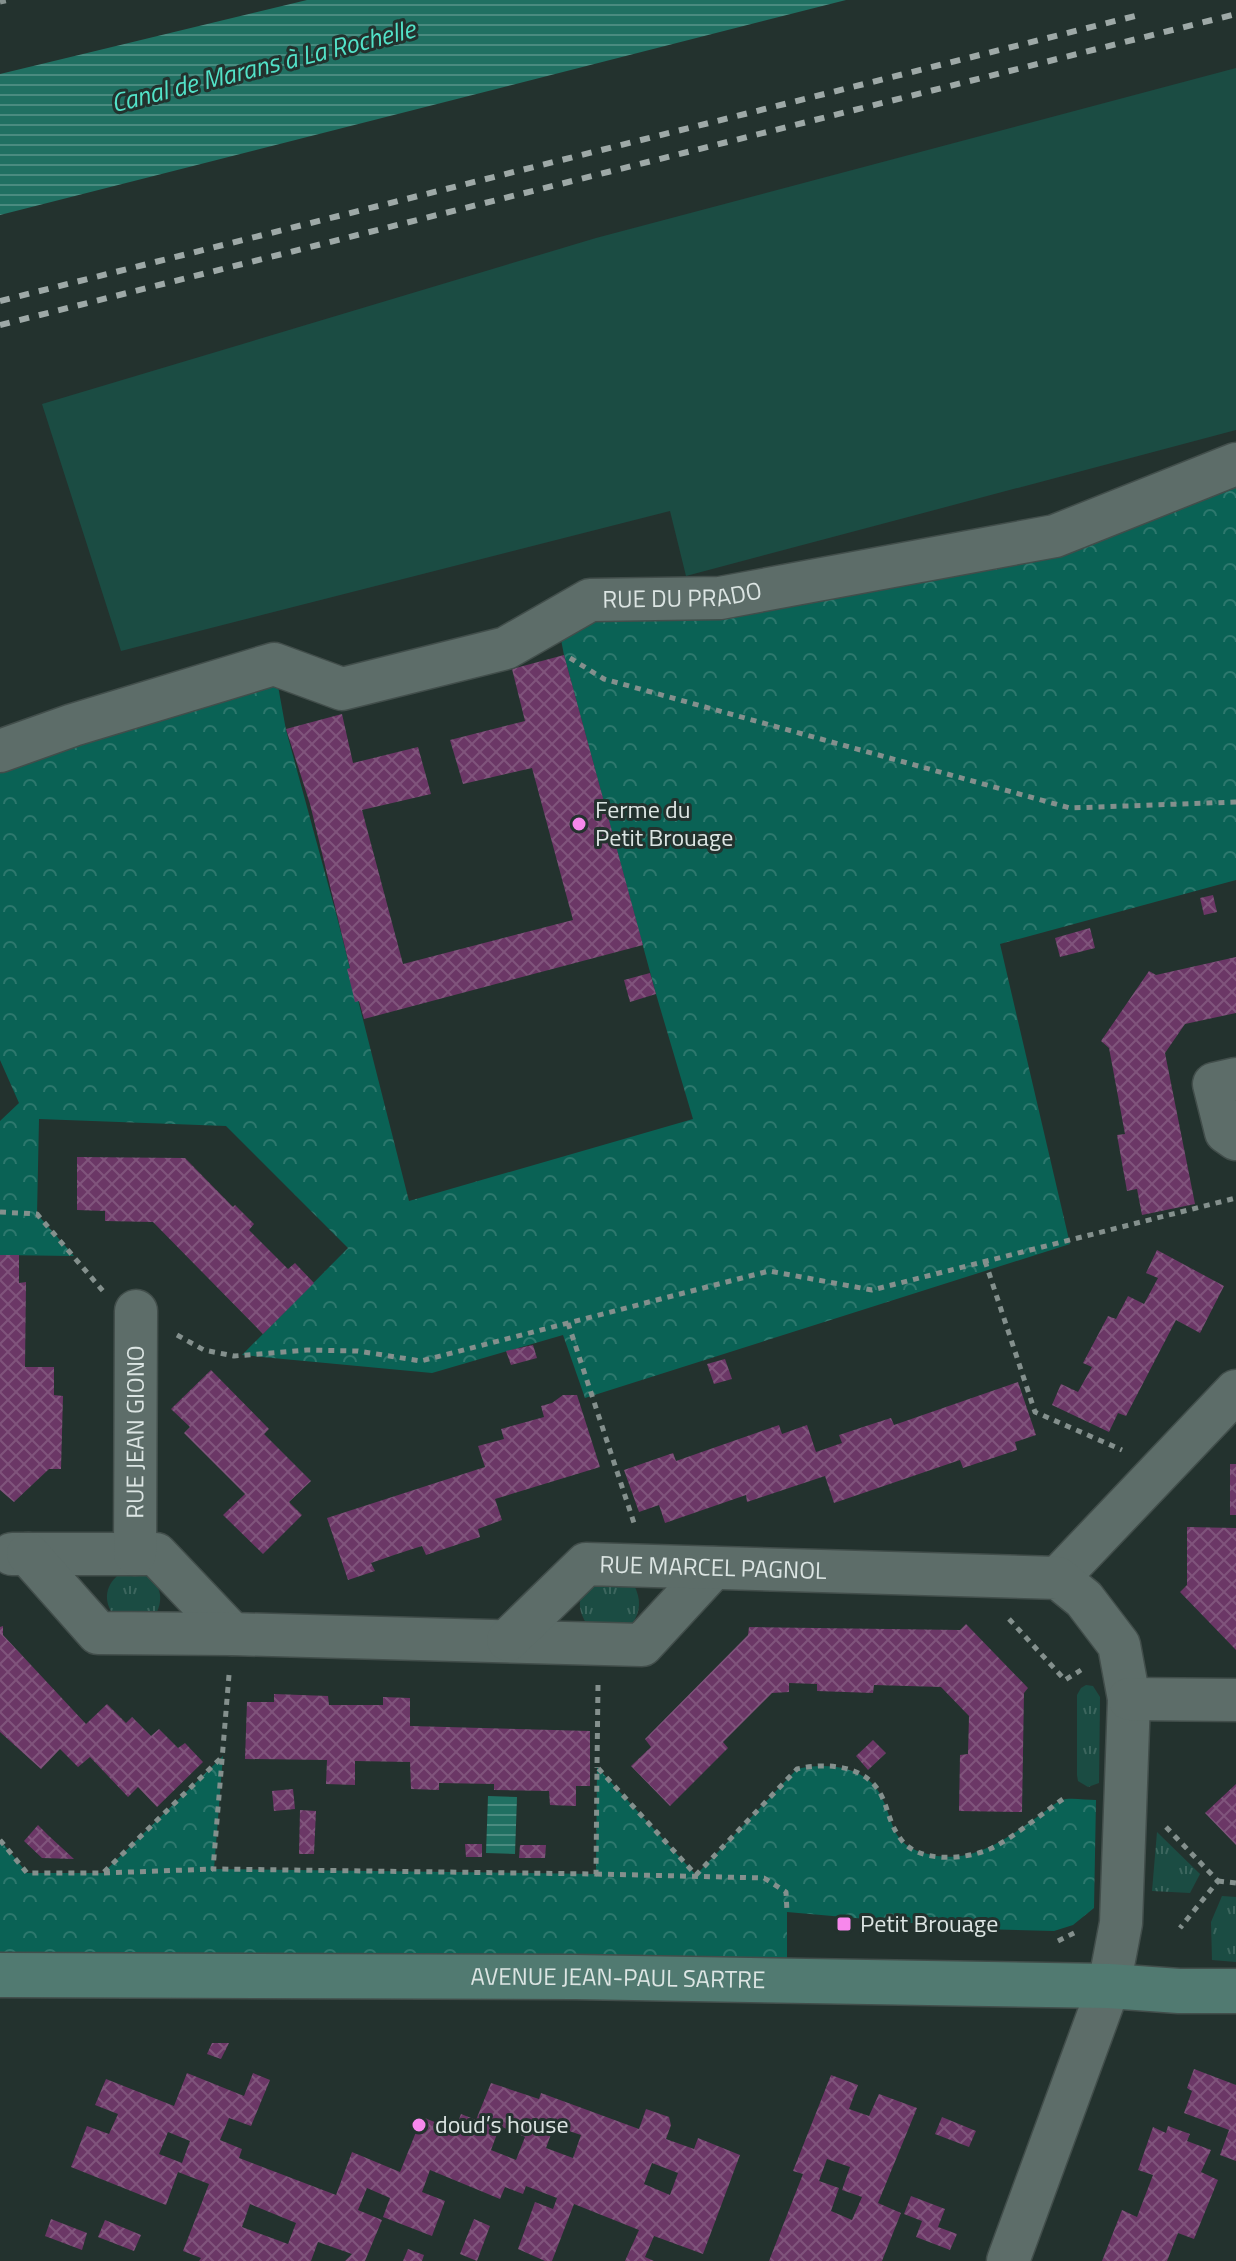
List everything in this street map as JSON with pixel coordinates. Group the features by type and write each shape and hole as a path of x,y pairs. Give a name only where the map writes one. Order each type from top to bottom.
{"main road":[{"name":"AVENUE JEAN-PAUL SARTRE","path":"0,1975 575,1977 1236,1991"}],"street":[{"name":"RUE DU PRADO","path":"0,751 73,725 274,664 342,689 506,648 590,600 720,598 1055,536 1236,464"},
{"path":"1236,1079 1214,1084 1226,1132 1236,1139"},
{"name":"RUE JEAN GIONO","path":"135,1554 136,1311"},
{"path":"1008,2261 1109,1986 1121,1923 1129,1699 1119,1645 1084,1599 1058,1578 1236,1391"},
{"path":"14,1554 156,1554 232,1634"},
{"path":"14,1554 98,1633 642,1645 713,1568"},
{"name":"RUE MARCEL PAGNOL","path":"508,1640 586,1564 1058,1578"},
{"path":"1129,1699 1236,1700"}],"path":[{"path":"0,2 9,0"},
{"path":"506,648 564,655 604,679 1070,808 1236,802"},
{"path":"136,1311 204,1350 234,1356 307,1350 358,1351 421,1361 769,1271 872,1290 1236,1198"},
{"path":"0,1212 37,1214 74,1256"},
{"path":"985,1261 1035,1412 1163,1468"},
{"path":"568,1323 625,1498"},
{"path":"971,1576 1065,1680"},
{"path":"213,1869 232,1634"},
{"path":"596,1874 599,1644"},
{"path":"103,1873 223,1756"},
{"path":"696,1875 797,1769 814,1765 841,1766 874,1784 883,1799 887,1817 902,1842 921,1853 944,1857 990,1849 1063,1799"},
{"path":"597,1767 696,1875"},
{"path":"1126,1785 1218,1881 1236,1883"},
{"path":"0,1840 27,1873 213,1869 764,1878 786,1892 787,1912"},
{"path":"1180,1928 1218,1881"},
{"path":"1057,1941 1083,1927"}],"green space":[{"path":"1236,68 1236,430 686,576 670,511 121,651 42,404 596,238"},
{"path":"1236,464 1236,880 1000,944 1070,1244 585,1398 563,1335 432,1373 242,1355 348,1248 226,1126 39,1119 37,1214 74,1256 0,1255 0,1121 19,1103 0,1060 0,751 274,664 286,730 409,1201 693,1119 656,994 564,655 557,619 1055,536"},
{"path":"122,1572 149,1574 160,1593 156,1614 115,1617 108,1605 107,1593"},
{"path":"589,1580 634,1585 639,1605 632,1624 586,1623 580,1601"},
{"path":"1086,1685 1093,1686 1100,1697 1099,1783 1088,1787 1078,1781 1077,1775 1077,1695"},
{"path":"223,1756 214,1869 596,1874 597,1767 696,1875 797,1769 821,1766 846,1769 867,1779 882,1798 899,1838 913,1849 940,1856 971,1854 986,1849 1063,1800 1096,1800 1094,1908 1073,1925 1054,1931 980,1929 787,1912 787,1981 0,1975 0,1840 27,1873 103,1873"},
{"path":"1157,1832 1200,1874 1190,1893 1152,1891"},
{"path":"1222,1896 1236,1897 1236,1962 1212,1960 1211,1922"}],"water":[{"name":"Canal de Marans à La Rochelle","path":"307,0 846,0 0,215 0,74"},
{"path":"488,1796 517,1797 515,1854 486,1853"}],"building":[{"name":"Ferme du Petit Brouage","path":"564,655 643,945 364,1019 359,1001 355,1002 347,969 350,968 310,804 286,729 342,714 353,763 418,747 431,794 362,810 403,964 573,920 532,768 463,784 450,740 525,721 512,669"},
{"path":"1213,895 1217,912 1204,915 1200,898"},
{"path":"1090,928 1095,948 1060,957 1055,938"},
{"path":"1236,957 1236,1013 1185,1024 1165,1053 1195,1204 1142,1215 1137,1189 1127,1191 1117,1135 1125,1134 1109,1048 1101,1041 1149,971 1156,975"},
{"path":"650,973 656,994 630,1002 624,980"},
{"path":"77,1157 185,1158 254,1224 249,1230 288,1269 295,1263 314,1283 263,1334 153,1222 105,1221 105,1211 77,1210"},
{"path":"1157,1250 1224,1286 1200,1333 1176,1320 1126,1416 1118,1413 1109,1432 1052,1405 1061,1384 1078,1392 1092,1367 1083,1363 1108,1316 1116,1319 1128,1296 1144,1304 1158,1278 1146,1273"},
{"path":"0,1255 19,1255 19,1283 26,1282 25,1367 54,1367 54,1395 63,1396 61,1469 49,1469 14,1502 0,1490"},
{"path":"533,1345 537,1358 511,1365 506,1351"},
{"path":"725,1359 732,1379 714,1384 707,1364"},
{"path":"211,1370 269,1429 264,1434 311,1481 289,1502 302,1515 263,1554 223,1515 245,1494 184,1433 190,1427 171,1409"},
{"path":"1018,1382 1036,1435 1015,1442 1017,1450 963,1468 960,1460 834,1503 825,1476 747,1502 746,1495 665,1523 659,1505 639,1512 624,1470 673,1453 676,1461 779,1425 782,1434 807,1425 816,1452 842,1443 839,1435 891,1418 894,1425"},
{"path":"563,1395 577,1395 600,1467 495,1499 502,1520 478,1529 480,1537 426,1555 422,1546 397,1554 371,1563 375,1571 348,1580 327,1518 485,1467 478,1446 504,1439 501,1429 544,1417 541,1406"},
{"path":"1230,1464 1236,1464 1236,1515 1230,1515"},
{"path":"1187,1527 1236,1528 1236,1650 1180,1592 1187,1585"},
{"path":"966,1624 1028,1688 1024,1693 1022,1812 959,1811 960,1755 968,1754 969,1716 941,1687 874,1685 873,1693 817,1691 817,1684 789,1683 789,1692 772,1693 723,1742 728,1748 670,1806 631,1766 651,1747 645,1739 748,1635 749,1627 960,1630"},
{"path":"3,1626 3,1635 86,1724 107,1704 126,1723 132,1717 151,1736 159,1729 178,1748 185,1743 203,1762 157,1807 138,1787 128,1797 90,1757 78,1767 60,1749 41,1769 0,1732 0,1627"},
{"path":"274,1694 328,1696 329,1705 383,1705 383,1697 410,1698 410,1726 590,1731 590,1786 576,1786 576,1806 550,1805 549,1791 494,1790 494,1784 439,1783 439,1790 411,1789 410,1762 355,1761 355,1785 326,1784 327,1760 245,1759 247,1702 274,1702"},
{"path":"873,1740 886,1753 868,1770 856,1756"},
{"path":"1236,1784 1236,1845 1205,1813"},
{"path":"293,1789 295,1809 274,1811 272,1791"},
{"path":"300,1810 316,1811 314,1854 299,1854"},
{"path":"38,1825 74,1859 42,1858 24,1841"},
{"path":"465,1844 482,1844 482,1857 466,1857"},
{"path":"520,1845 546,1845 545,1858 519,1858"},
{"path":"212,2043 229,2043 221,2059 207,2054"},
{"path":"1194,2069 1236,2085 1236,2161 1220,2155 1229,2130 1184,2113 1192,2091 1187,2088"},
{"path":"187,2073 244,2096 253,2073 270,2080 251,2126 229,2118 220,2140 242,2149 239,2158 336,2195 352,2152 400,2172 422,2117 455,2130 461,2114 476,2120 491,2083 539,2099 541,2093 639,2129 646,2109 669,2117 671,2125 666,2139 694,2149 698,2138 740,2155 703,2254 654,2236 645,2257 654,2261 625,2261 639,2230 574,2204 552,2261 545,2261 518,2249 535,2202 553,2209 557,2198 526,2186 523,2194 505,2187 500,2199 430,2170 422,2192 445,2201 432,2236 383,2217 390,2198 367,2188 358,2210 382,2220 365,2261 345,2261 352,2254 318,2242 311,2261 199,2261 201,2258 183,2251 209,2184 178,2172 166,2205 71,2167 87,2126 109,2134 118,2114 95,2105 106,2079 174,2106","holes":["500,2126 525,2137 516,2160 491,2150","554,2126 581,2135 573,2158 546,2148","168,2132 190,2141 182,2163 159,2154","652,2163 678,2173 670,2195 644,2184","250,2204 296,2223 288,2244 242,2227"]},
{"path":"831,2075 858,2085 849,2109 869,2116 879,2094 917,2108 878,2203 901,2213 882,2261 769,2261 803,2174 793,2171","holes":["827,2159 850,2167 842,2190 862,2197 852,2220 831,2211 839,2188 819,2181"]},
{"path":"942,2117 976,2131 969,2147 935,2134"},
{"path":"1168,2126 1190,2134 1187,2141 1211,2150 1201,2172 1218,2180 1194,2239 1178,2233 1167,2261 1102,2261 1122,2210 1137,2217 1153,2175 1138,2170 1153,2127 1166,2133"},
{"path":"911,2196 945,2209 938,2227 957,2234 950,2250 916,2237 922,2221 904,2214"},
{"path":"51,2219 87,2233 82,2250 45,2236"},
{"path":"474,2219 490,2226 477,2261 460,2254"},
{"path":"105,2220 141,2235 134,2251 98,2237"},
{"path":"408,2249 424,2255 422,2261 403,2261"}],"railway":[{"path":"0,301 1143,14"},
{"path":"0,325 1236,14"}],"place":[{"name":"Ferme du Petit Brouage","path":"579,824"},
{"name":"Petit Brouage","path":"844,1924"},
{"name":"doud’s house","path":"419,2125"}]}
